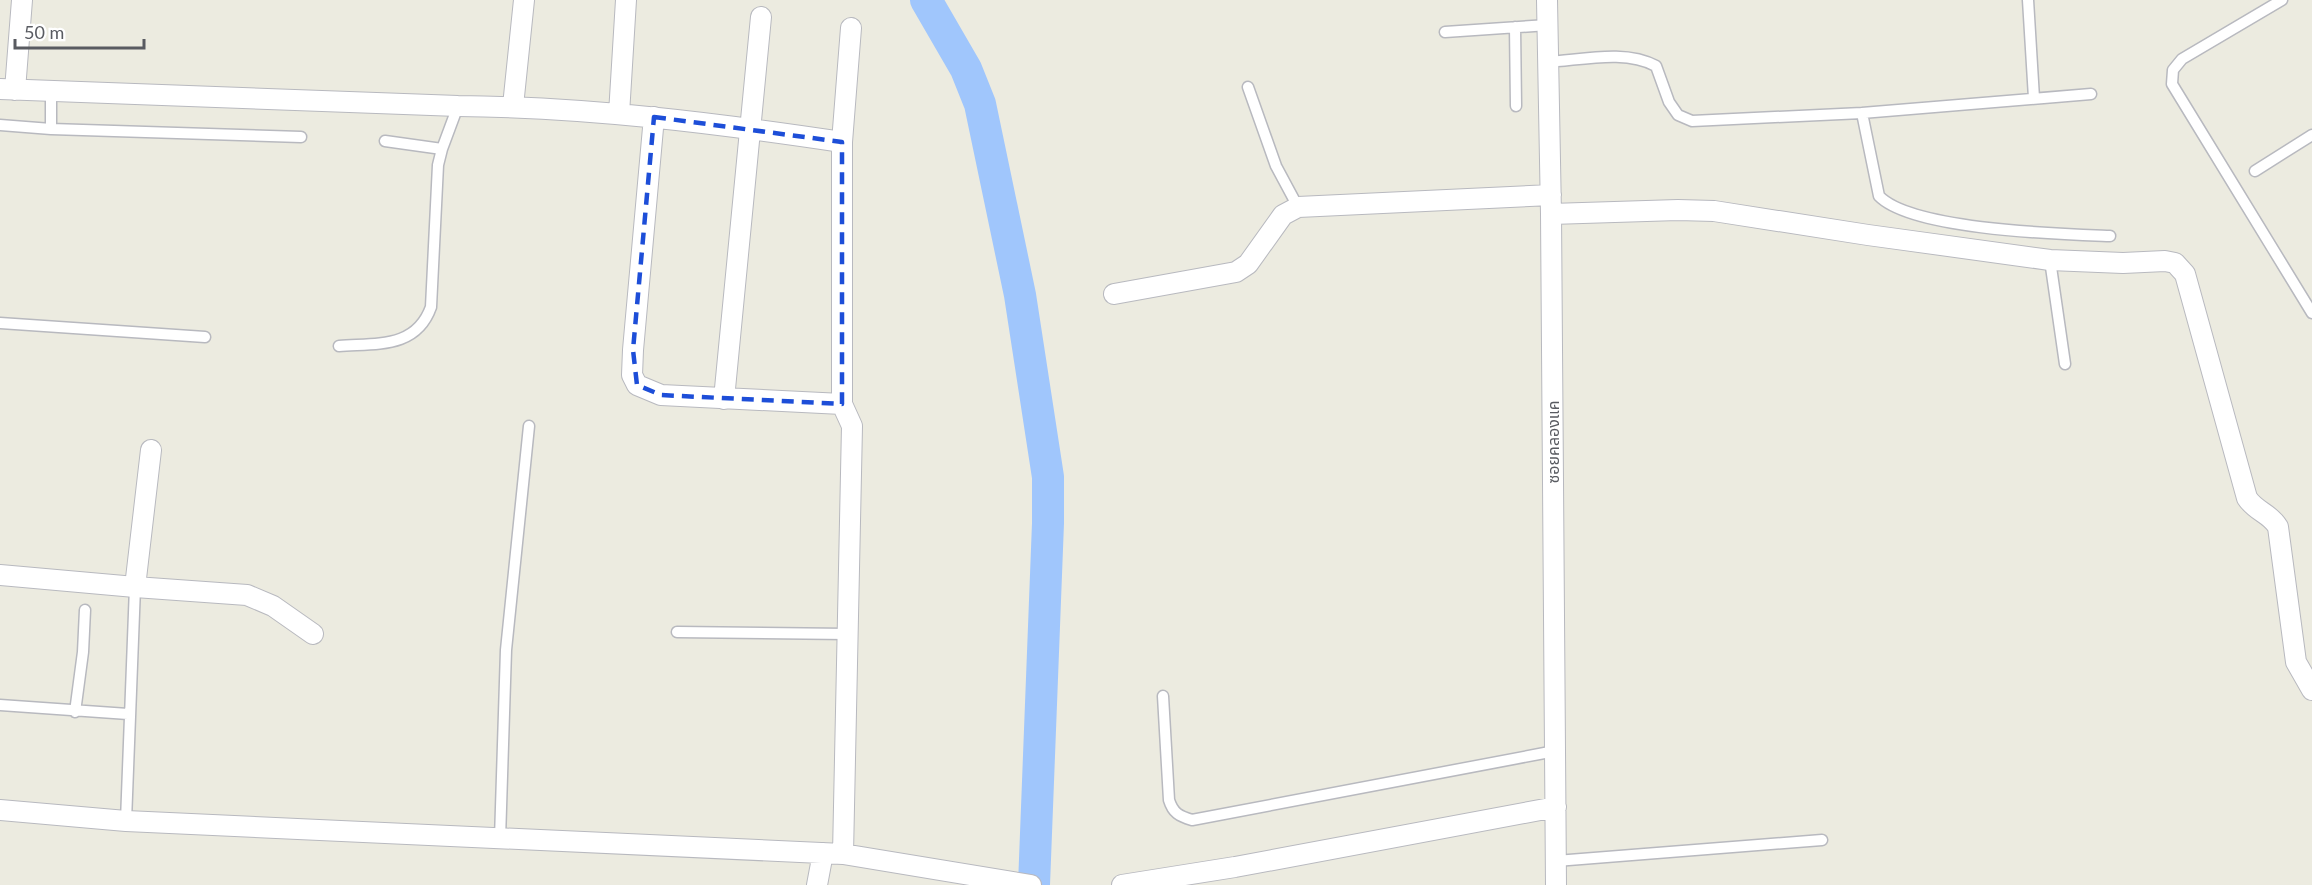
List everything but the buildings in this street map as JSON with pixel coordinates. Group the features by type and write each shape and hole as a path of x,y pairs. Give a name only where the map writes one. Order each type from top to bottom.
{"street":[{"path":"22,0 8,89 458,106 513,106 654,117 842,142"},
{"path":"513,106 524,0"},
{"path":"619,114 626,0"},
{"name":"ซอยคลองแค","path":"1546,0 1551,204 1556,885"},
{"path":"724,399 761,17"},
{"path":"843,854 852,434 842,404 842,142 851,28"},
{"path":"654,117 632,375 637,385 661,395 842,404"},
{"path":"1114,294 1236,272 1248,264 1283,215 1298,207 1551,204 1714,211 2050,260 2175,263 2185,274 2247,498 2253,508 2274,520 2278,527 2296,662 2312,690"},
{"path":"135,587 151,450"},
{"path":"0,575 247,595 273,606 313,634"},
{"path":"1122,885 1235,867 1556,807"},
{"path":"0,810 126,821 843,854 1031,885"},
{"path":"817,885 823,853"}],"lane":[{"path":"2028,0 2034,98"},
{"path":"2282,0 2182,59 2173,70 2172,84 2312,313"},
{"path":"1445,32 1548,25"},
{"path":"1515,27 1516,106"},
{"path":"1547,62 1628,57 1644,59 1656,66 1669,102 1678,115 1692,121 1862,113 2091,94"},
{"path":"1248,87 1276,166 1298,207"},
{"path":"51,91 51,129"},
{"path":"339,346 397,341 410,335 425,323 431,307 436,190 442,149 458,106"},
{"path":"1862,113 1879,196 1887,205 1917,216 2027,232 2110,236"},
{"path":"0,125 51,129 301,137"},
{"path":"2255,171 2312,135"},
{"path":"385,141 442,149"},
{"path":"2050,260 2065,364"},
{"path":"0,323 205,337"},
{"path":"500,839 507,650 529,426"},
{"path":"126,821 128,714 135,587"},
{"path":"75,712 83,652 85,610"},
{"path":"677,632 848,634"},
{"path":"1163,696 1169,800 1172,811 1192,820 1556,751"},
{"path":"0,705 128,714"},
{"path":"1556,861 1822,840"}],"highlighted area":[{"path":"654,117 842,142 842,404 661,395 637,385 633,350"}],"waterway":[{"path":"926,0 966,69 980,104 1020,295 1048,477 1034,885"}]}
